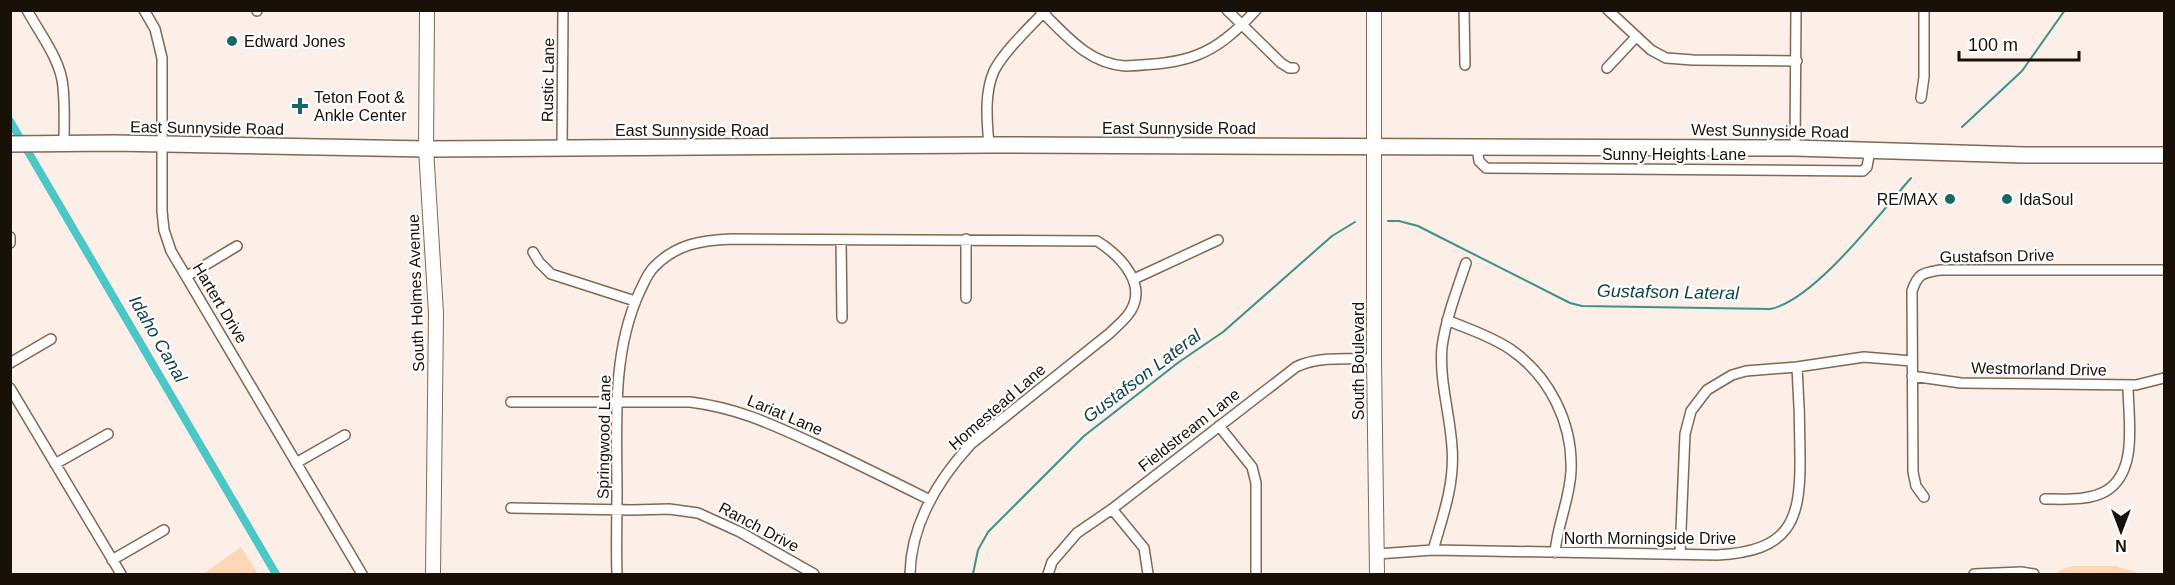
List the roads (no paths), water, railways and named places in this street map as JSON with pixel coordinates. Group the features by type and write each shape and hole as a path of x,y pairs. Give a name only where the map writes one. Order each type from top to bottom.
{"main road":[{"name":"East Sunnyside Road","path":"10,144 162,144 426,149 988,145 1374,148"},
{"name":"West Sunnyside Road","path":"1374,148 1796,148 2024,154 2164,154"}],"street":[{"path":"27,10 57,63 60,73 63,86 64,144"},
{"name":"Hartert Drive","path":"144,10 155,29 162,58 162,211 164,230 171,251 362,574"},
{"name":"South Holmes Avenue","path":"427,10 426,149 435,313 433,574"},
{"name":"Rustic Lane","path":"562,149 563,10"},
{"path":"1227,10 1281,63 1294,68"},
{"path":"988,145 989,90 994,71 1043,12 1082,51 1100,61 1115,66 1125,66 1190,59 1203,54 1216,47 1256,10"},
{"name":"South Boulevard","path":"1374,10 1374,358 1377,574"},
{"path":"1464,10 1466,65"},
{"path":"1608,10 1651,50 1666,58 1797,61"},
{"path":"1796,10 1796,148"},
{"path":"1920,98 1924,77 1924,10"},
{"path":"1607,68 1636,37"},
{"name":"Sunny Heights Lane","path":"1477,147 1479,161 1486,168 1851,171 1863,171 1867,167 1870,150"},
{"path":"10,237 10,243"},
{"name":"Springwood Lane","path":"617,574 617,401 626,336 635,302 652,269 671,252 689,244 707,240 732,239 1097,241 1113,252 1135,282"},
{"path":"966,239 966,298"},
{"path":"841,240 842,318"},
{"path":"1135,282 1218,240"},
{"path":"187,276 237,246"},
{"path":"533,252 551,274 635,302"},
{"path":"1433,550 1449,494 1452,466 1452,447 1442,371 1442,348 1447,320 1466,263"},
{"name":"Gustafson Drive","path":"1912,361 1912,291 1916,279 1923,273 1940,270 2164,270"},
{"name":"Homestead Lane","path":"910,574 916,533 930,500 956,461 971,444 1110,333 1128,315 1135,300 1135,282"},
{"path":"1447,320 1493,339 1526,361 1539,376 1565,419 1570,438 1571,472 1555,553"},
{"path":"10,363 51,339"},
{"path":"1680,554 1685,434 1691,411 1707,390 1732,375 1746,371 1797,367 1864,357 1912,361 1913,472 1916,486 1924,497"},
{"name":"Fieldstream Lane","path":"1048,574 1052,562 1077,533 1112,509 1296,367 1306,362 1320,360 1374,358"},
{"name":"North Morningside Drive","path":"1377,554 1433,550 1717,555 1764,547 1780,536 1793,520 1798,505 1801,487 1800,402 1797,367"},
{"name":"Westmorland Drive","path":"1912,376 1961,383 2128,385 2156,382 2164,378"},
{"path":"2045,499 2077,498 2105,492 2113,486 2129,458 2128,385"},
{"path":"10,388 121,574"},
{"name":"Lariat Lane","path":"511,402 690,402 718,406 737,411 862,466 930,500"},
{"path":"1219,426 1254,470 1256,574"},
{"path":"55,464 108,434"},
{"path":"296,463 345,435"},
{"name":"Ranch Drive","path":"511,508 669,509 698,513 740,532 814,574"},
{"path":"1112,509 1144,548 1148,574"},
{"path":"112,560 164,530"},
{"path":"1974,574 2021,572 2034,574"}],"waterway":[{"name":"Gustafson Lateral","path":"1962,127 2022,71 2065,10"},
{"name":"Idaho Canal","path":"10,121 276,574"},
{"name":"Gustafson Lateral","path":"1388,221 1399,221 1418,226 1570,303 1582,306 1770,309 1806,290 1826,273 1911,178"},
{"name":"Gustafson Lateral","path":"973,574 978,550 988,532 1084,436 1179,362 1223,332 1332,236 1355,222"}],"place":[{"name":"Edward Jones","path":"232,41"},
{"name":"Teton Foot & Ankle Center","path":"300,106"},
{"name":"RE/MAX","path":"1950,199"},
{"name":"IdaSoul","path":"2007,199"}]}
